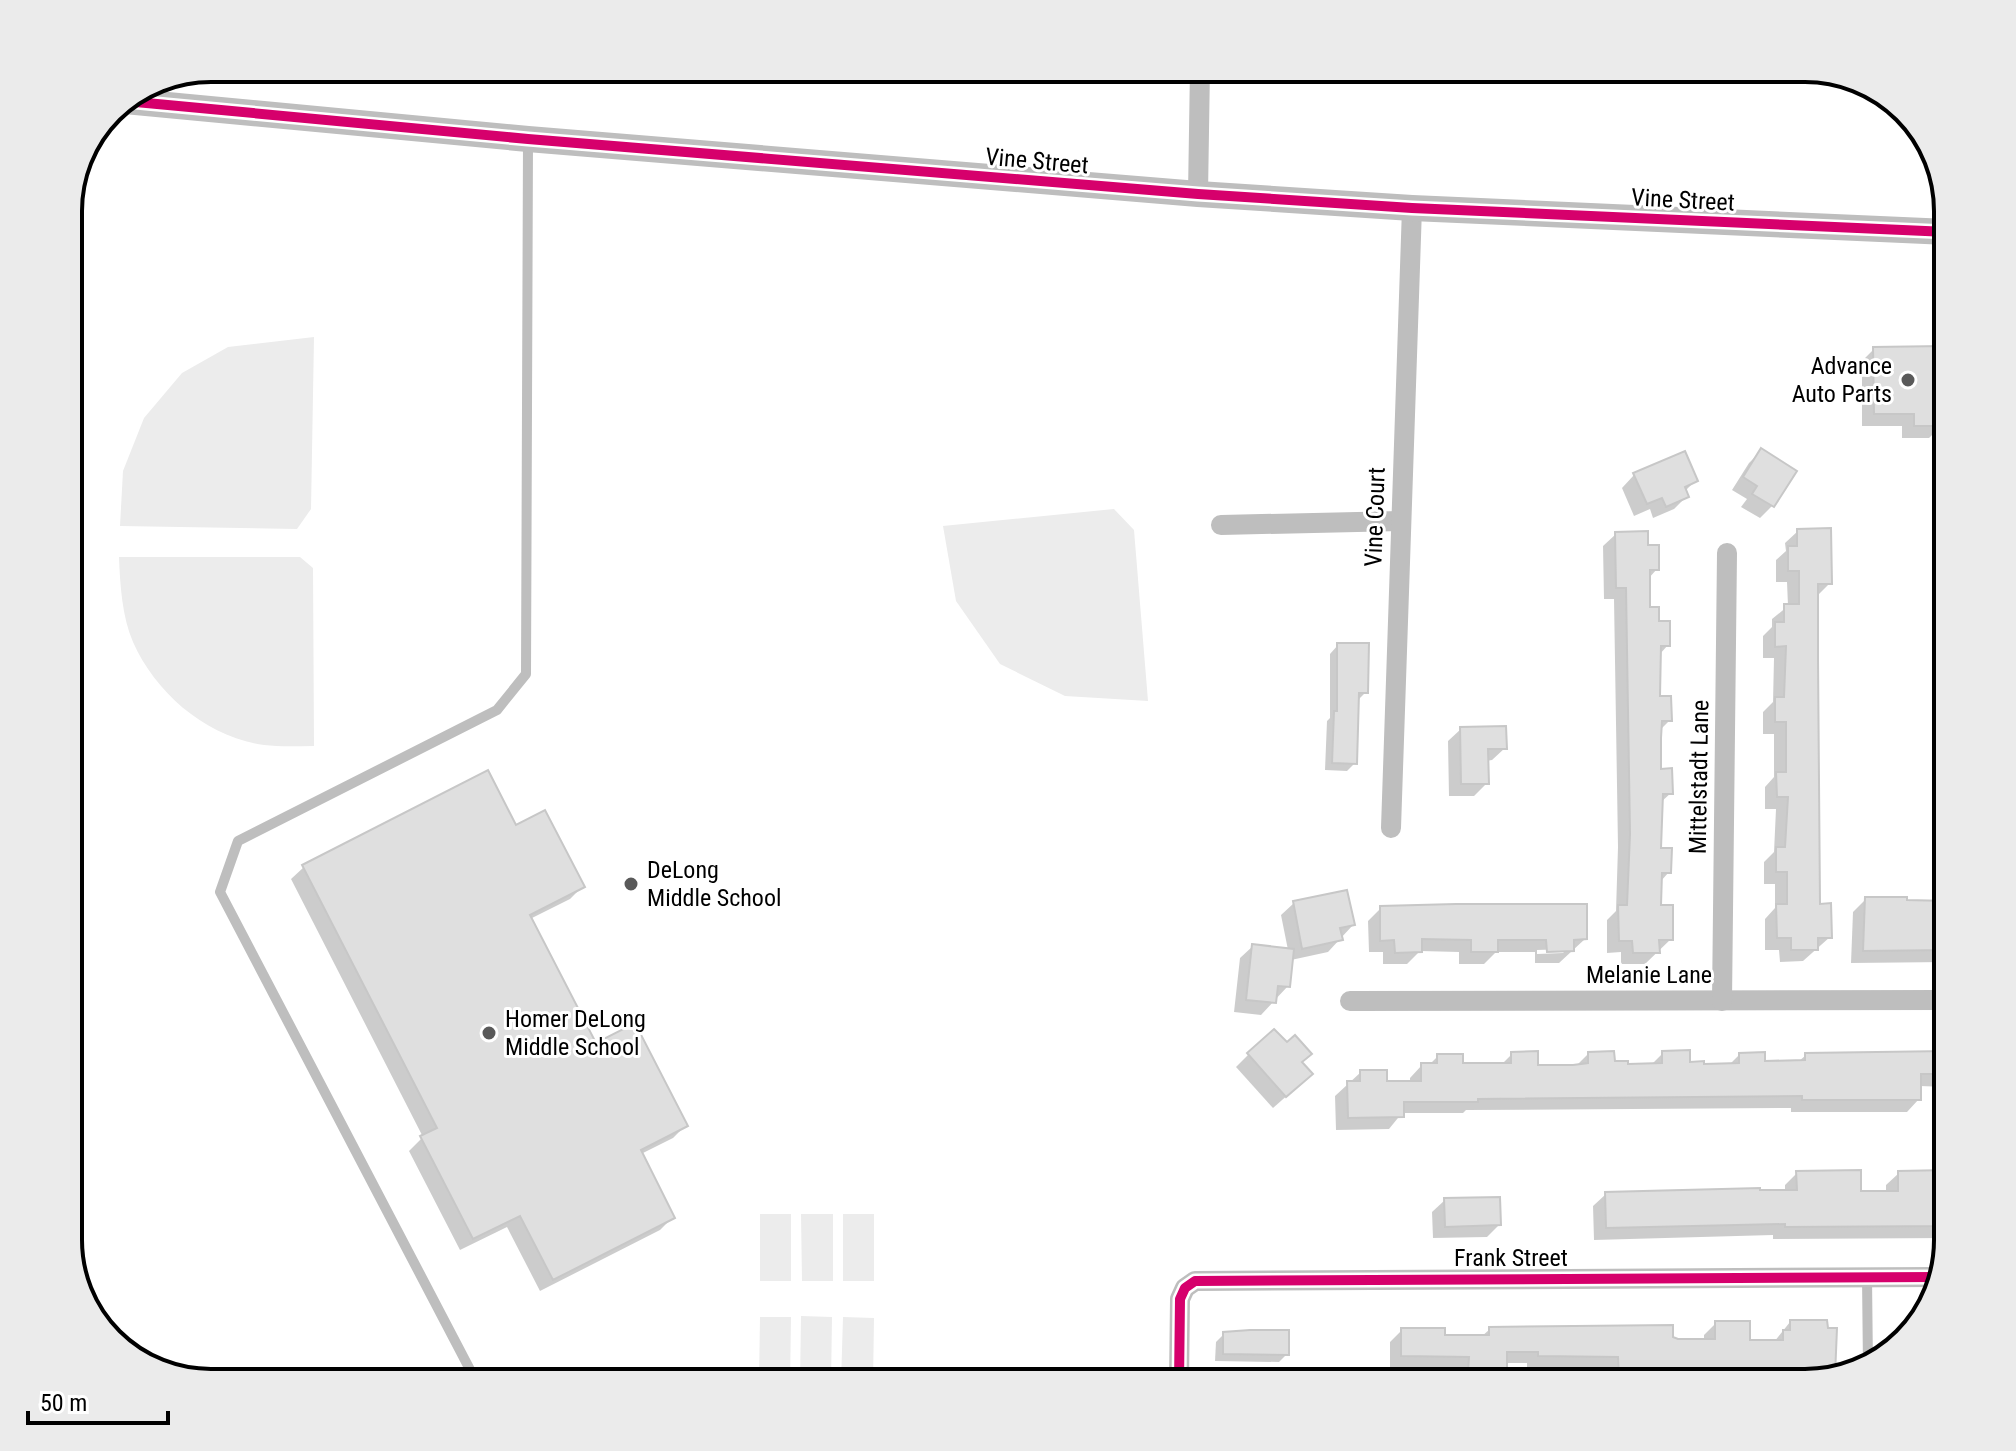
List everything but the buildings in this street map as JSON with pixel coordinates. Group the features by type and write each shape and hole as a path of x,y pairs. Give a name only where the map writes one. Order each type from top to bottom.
{"street":[{"path":"1198,194 1200,82"},
{"name":"Vine Street","path":"141,103 528,139 1198,194 1412,208 1934,231"},
{"name":"Vine Court","path":"1391,828 1412,208"},
{"path":"1221,525 1401,521"},
{"name":"Mittelstadt Lane","path":"1722,1001 1727,553"},
{"name":"Melanie Lane","path":"1350,1001 1934,1000"},
{"name":"Frank Street","path":"1179,1369 1180,1299 1185,1288 1195,1281 1928,1277"}],"lane":[{"path":"470,1369 220,892 238,841 497,710 526,674 528,139"},
{"path":"1867,1277 1868,1352"}],"shaded area":[{"path":"314,337 311,509 297,529 120,526 123,471 144,418 182,373 228,347"},
{"path":"1114,509 1134,530 1148,701 1065,696 1000,664 956,601 943,526"},
{"path":"119,557 300,557 313,568 314,746 270,746 223,733 204,723 170,695 143,661 129,632 122,600"},
{"path":"760,1214 791,1214 791,1281 760,1281"},
{"path":"801,1214 833,1214 833,1281 802,1281"},
{"path":"843,1214 874,1214 874,1281 843,1281"},
{"path":"801,1316 832,1317 831,1369 800,1369"},
{"path":"760,1317 791,1317 790,1369 759,1369"},
{"path":"843,1317 874,1318 873,1369 841,1369"}],"cycle path":[{"path":"141,103 528,139 1198,194 1412,208 1934,231"},
{"path":"1179,1369 1180,1299 1185,1288 1195,1281 1928,1277"}],"place":[{"name":"Advance Auto Parts","path":"1908,380"},
{"name":"DeLong Middle School","path":"631,884"},
{"name":"Homer DeLong Middle School","path":"489,1033"}]}
